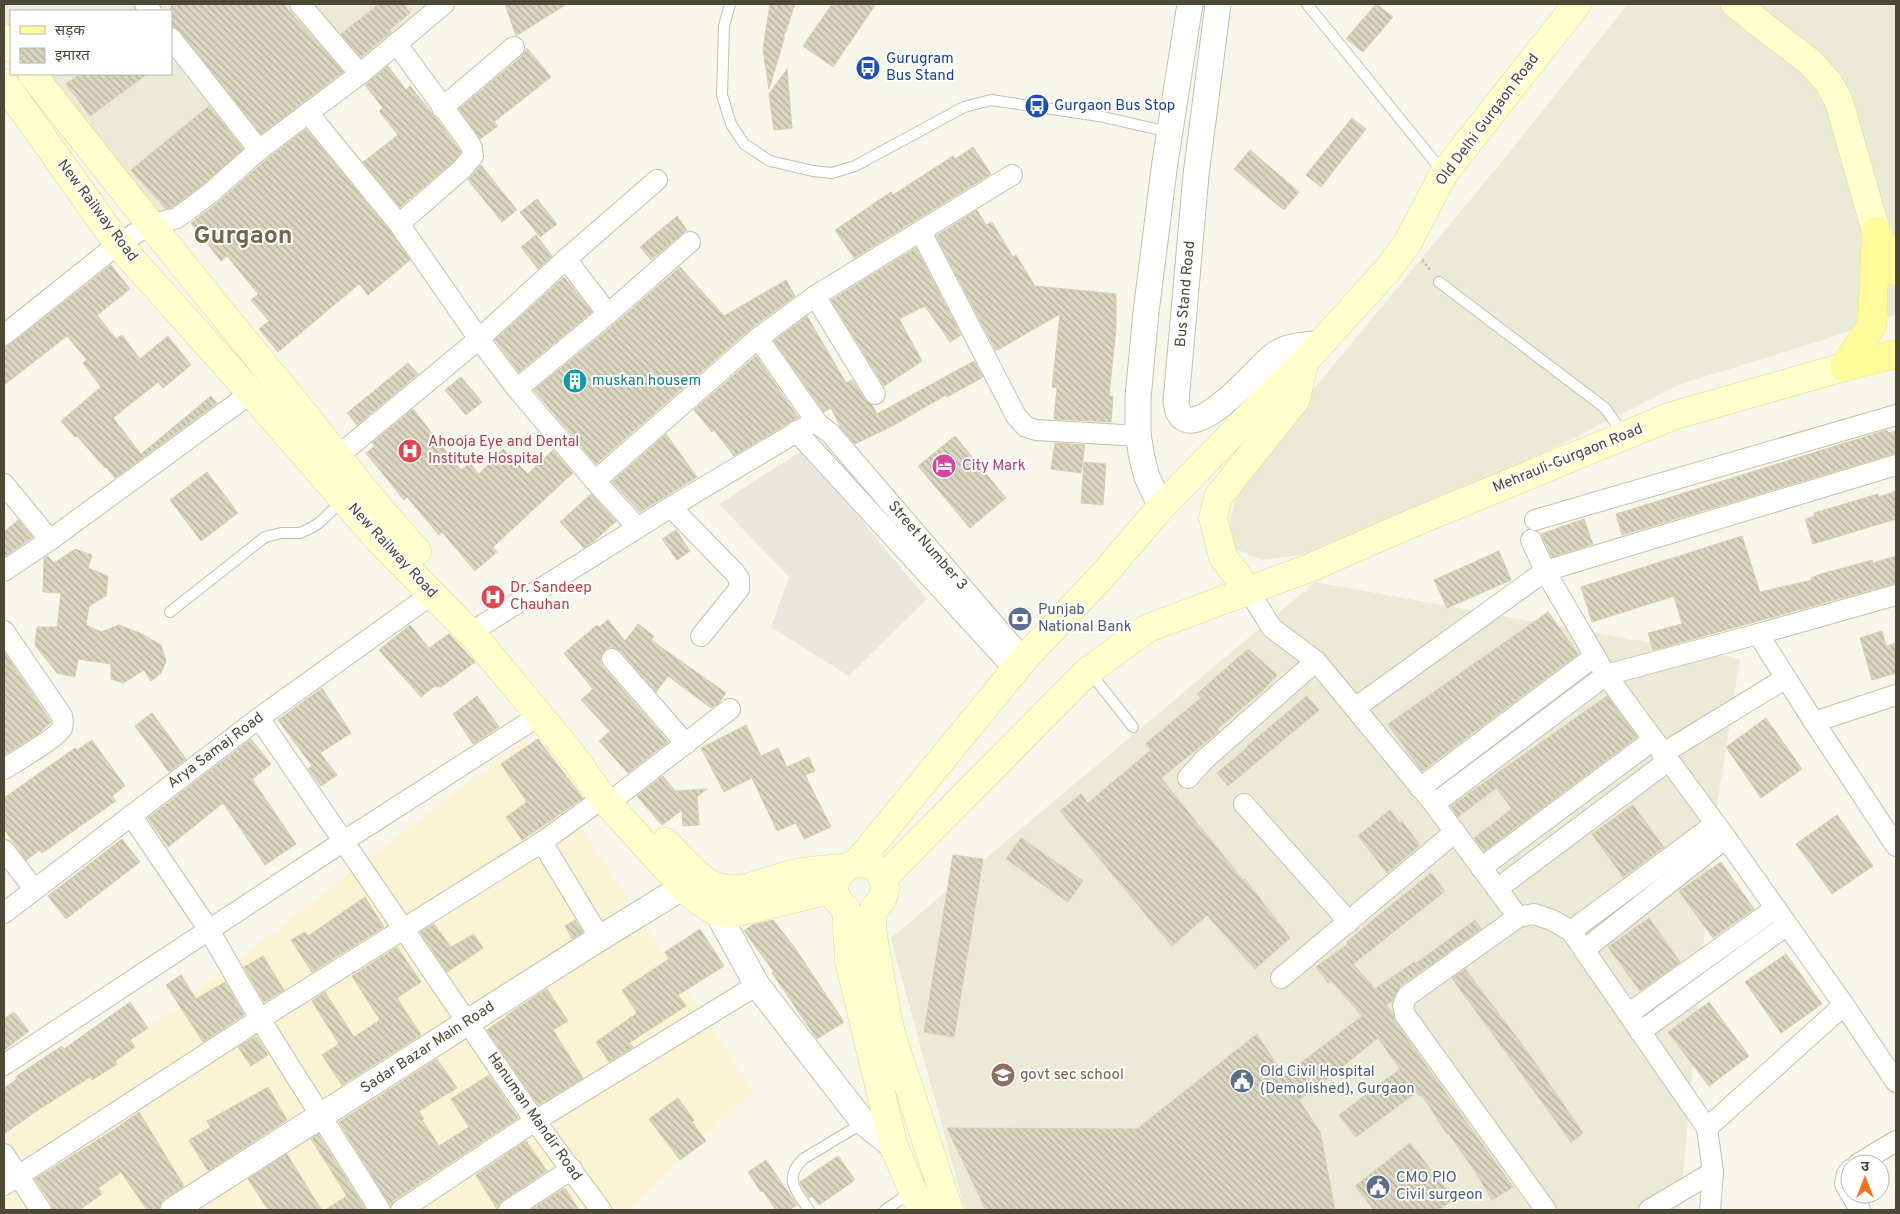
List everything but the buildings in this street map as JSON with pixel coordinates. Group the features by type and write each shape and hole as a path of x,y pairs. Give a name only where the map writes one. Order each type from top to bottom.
{"main road":[{"name":"Old Delhi Gurgaon Road","path":"845,882 1020,665 1104,575 1161,507 1313,353 1389,268 1408,242 1444,173 1577,4"},
{"path":"1735,4 1810,63 1829,83 1838,102 1876,231 1896,272"},
{"name":"New Railway Road","path":"33,75 149,225 392,525 484,624 538,688 611,796 701,877 714,886 734,890 747,888 800,872 845,882"},
{"name":"New Railway Road","path":"6,92 118,244 378,538 477,640 611,796 684,888 700,902 717,912"},
{"path":"1844,367 1872,325 1876,231"},
{"path":"1248,590 1223,557 1213,518 1218,498 1296,399 1313,353"},
{"name":"Mehrauli-Gurgaon Road","path":"883,878 1088,671 1148,628 1312,567 1408,525 1672,416 1896,354"},
{"path":"717,912 730,914 845,882 872,866 883,878 885,892 883,899 873,909 872,932 891,1033 949,1210"},
{"path":"845,882 849,960 894,1148 917,1200"}],"street":[{"path":"300,4 360,74"},
{"path":"4,335 118,244 149,225 176,218 208,195 259,150 360,74 444,4"},
{"name":"Bus Stand Road","path":"1218,4 1196,175 1176,402 1179,413 1185,420 1192,421 1215,410 1244,385 1275,354 1294,346 1313,353"},
{"path":"1161,507 1147,477 1138,434 1138,398 1146,312 1186,5"},
{"path":"172,39 259,150"},
{"path":"396,44 468,141 472,148 473,156 462,170 399,224"},
{"path":"442,108 514,48"},
{"path":"308,113 399,224 479,339 518,389 638,528"},
{"path":"596,481 758,338 815,296 1012,175"},
{"path":"338,456 479,339 566,259 657,180"},
{"path":"921,232 1016,416 1026,426 1036,430 1123,435 1138,434"},
{"path":"518,389 690,242"},
{"path":"566,259 608,314"},
{"path":"815,296 875,394"},
{"name":"Street Number 3","path":"758,338 824,429 1020,665"},
{"path":"4,571 50,540 251,393"},
{"path":"1535,520 1896,416"},
{"path":"484,624 796,431 810,424 824,429"},
{"path":"796,431 1020,665"},
{"path":"1355,708 1545,571 1896,466"},
{"path":"4,484 50,540"},
{"path":"671,507 735,573 740,584 739,589 701,636"},
{"path":"1531,540 1545,571 1606,675 1776,908 1896,1082"},
{"path":"1248,590 1272,628 1316,661 1355,708 1434,804 1518,917"},
{"name":"Arya Samaj Road","path":"4,913 259,718 432,594"},
{"path":"1434,804 1606,675 1896,595"},
{"path":"4,631 62,716 63,722 61,730 54,737 4,769"},
{"path":"1758,634 1896,846"},
{"path":"1420,788 1595,656"},
{"path":"612,659 686,744"},
{"path":"1188,778 1204,760 1316,661"},
{"path":"1482,868 1661,751 1786,678"},
{"path":"1814,722 1896,695"},
{"path":"11,1180 260,1019 542,842 686,744 730,709"},
{"path":"4,1065 344,841 540,715"},
{"name":"Hanuman Mandir Road","path":"259,718 344,841 402,930 468,1022 535,1121 601,1210"},
{"path":"1497,889 1661,751"},
{"path":"1244,804 1348,922"},
{"path":"131,815 209,930 260,1019 380,1210"},
{"path":"1570,931 1720,831"},
{"path":"1584,950 1720,831"},
{"path":"1281,978 1455,832"},
{"path":"542,842 600,938"},
{"path":"4,850 34,889"},
{"name":"Sadar Bazar Main Road","path":"174,1210 600,938 684,888"},
{"path":"1628,1014 1776,908"},
{"path":"717,912 758,985 864,1123 894,1148"},
{"path":"1546,1210 1404,1015 1403,1005 1407,996 1518,917 1534,914 1552,920 1570,931 1707,1128 1713,1172 1710,1210"},
{"path":"1640,1032 1787,925"},
{"path":"401,1210 535,1121 758,985"},
{"path":"1707,1128 1844,1005"},
{"path":"1875,1154 1896,1141"},
{"path":"4,1154 11,1180 41,1210"},
{"path":"509,1210 572,1169"},
{"path":"1649,1210 1713,1172"}],"lane":[{"path":"730,4 724,26 722,95 731,124 744,144 770,161 813,171 832,173 855,166 964,107 991,100 1099,116 1169,132"},
{"path":"1307,4 1444,173"},
{"path":"1439,282 1605,408 1625,436"},
{"path":"170,612 265,537 282,533 300,533 313,527 344,499"},
{"path":"1088,671 1133,727"},
{"path":"809,1210 793,1183 792,1175 795,1166 803,1159 864,1123"},
{"path":"885,1210 917,1200"}],"shaded area":[{"path":"4,4 446,4 165,231 47,75 172,75 172,10 10,10 10,29 4,21"},
{"path":"1628,4 1896,4 1896,314 1826,339 1678,385 1466,493 1324,552 1262,560 1236,549 1229,529 1237,487 1308,396 1504,159"},
{"path":"803,450 927,599 849,676 771,627 789,577 719,504"},
{"path":"1315,582 1740,659 1714,825 1680,1210 965,1210 891,938"},
{"path":"524,739 753,1091 629,1210 4,1210 4,1139"}],"place":[{"name":"Gurugram Bus Stand","path":"868,68"},
{"name":"Gurgaon Bus Stop","path":"1037,106"},
{"name":"muskan housem","path":"575,381"},
{"name":"Ahooja Eye and Dental Institute Hospital","path":"410,451"},
{"name":"City Mark","path":"944,466"},
{"name":"Dr. Sandeep Chauhan","path":"493,597"},
{"name":"Punjab National Bank","path":"1020,619"},
{"name":"govt sec school","path":"1003,1075"},
{"name":"Old Civil Hospital (Demolished), Gurgaon","path":"1242,1081"},
{"name":"CMO PIO Civil surgeon","path":"1378,1187"}],"district":[{"name":"Gurgaon","path":"243,237"}]}
